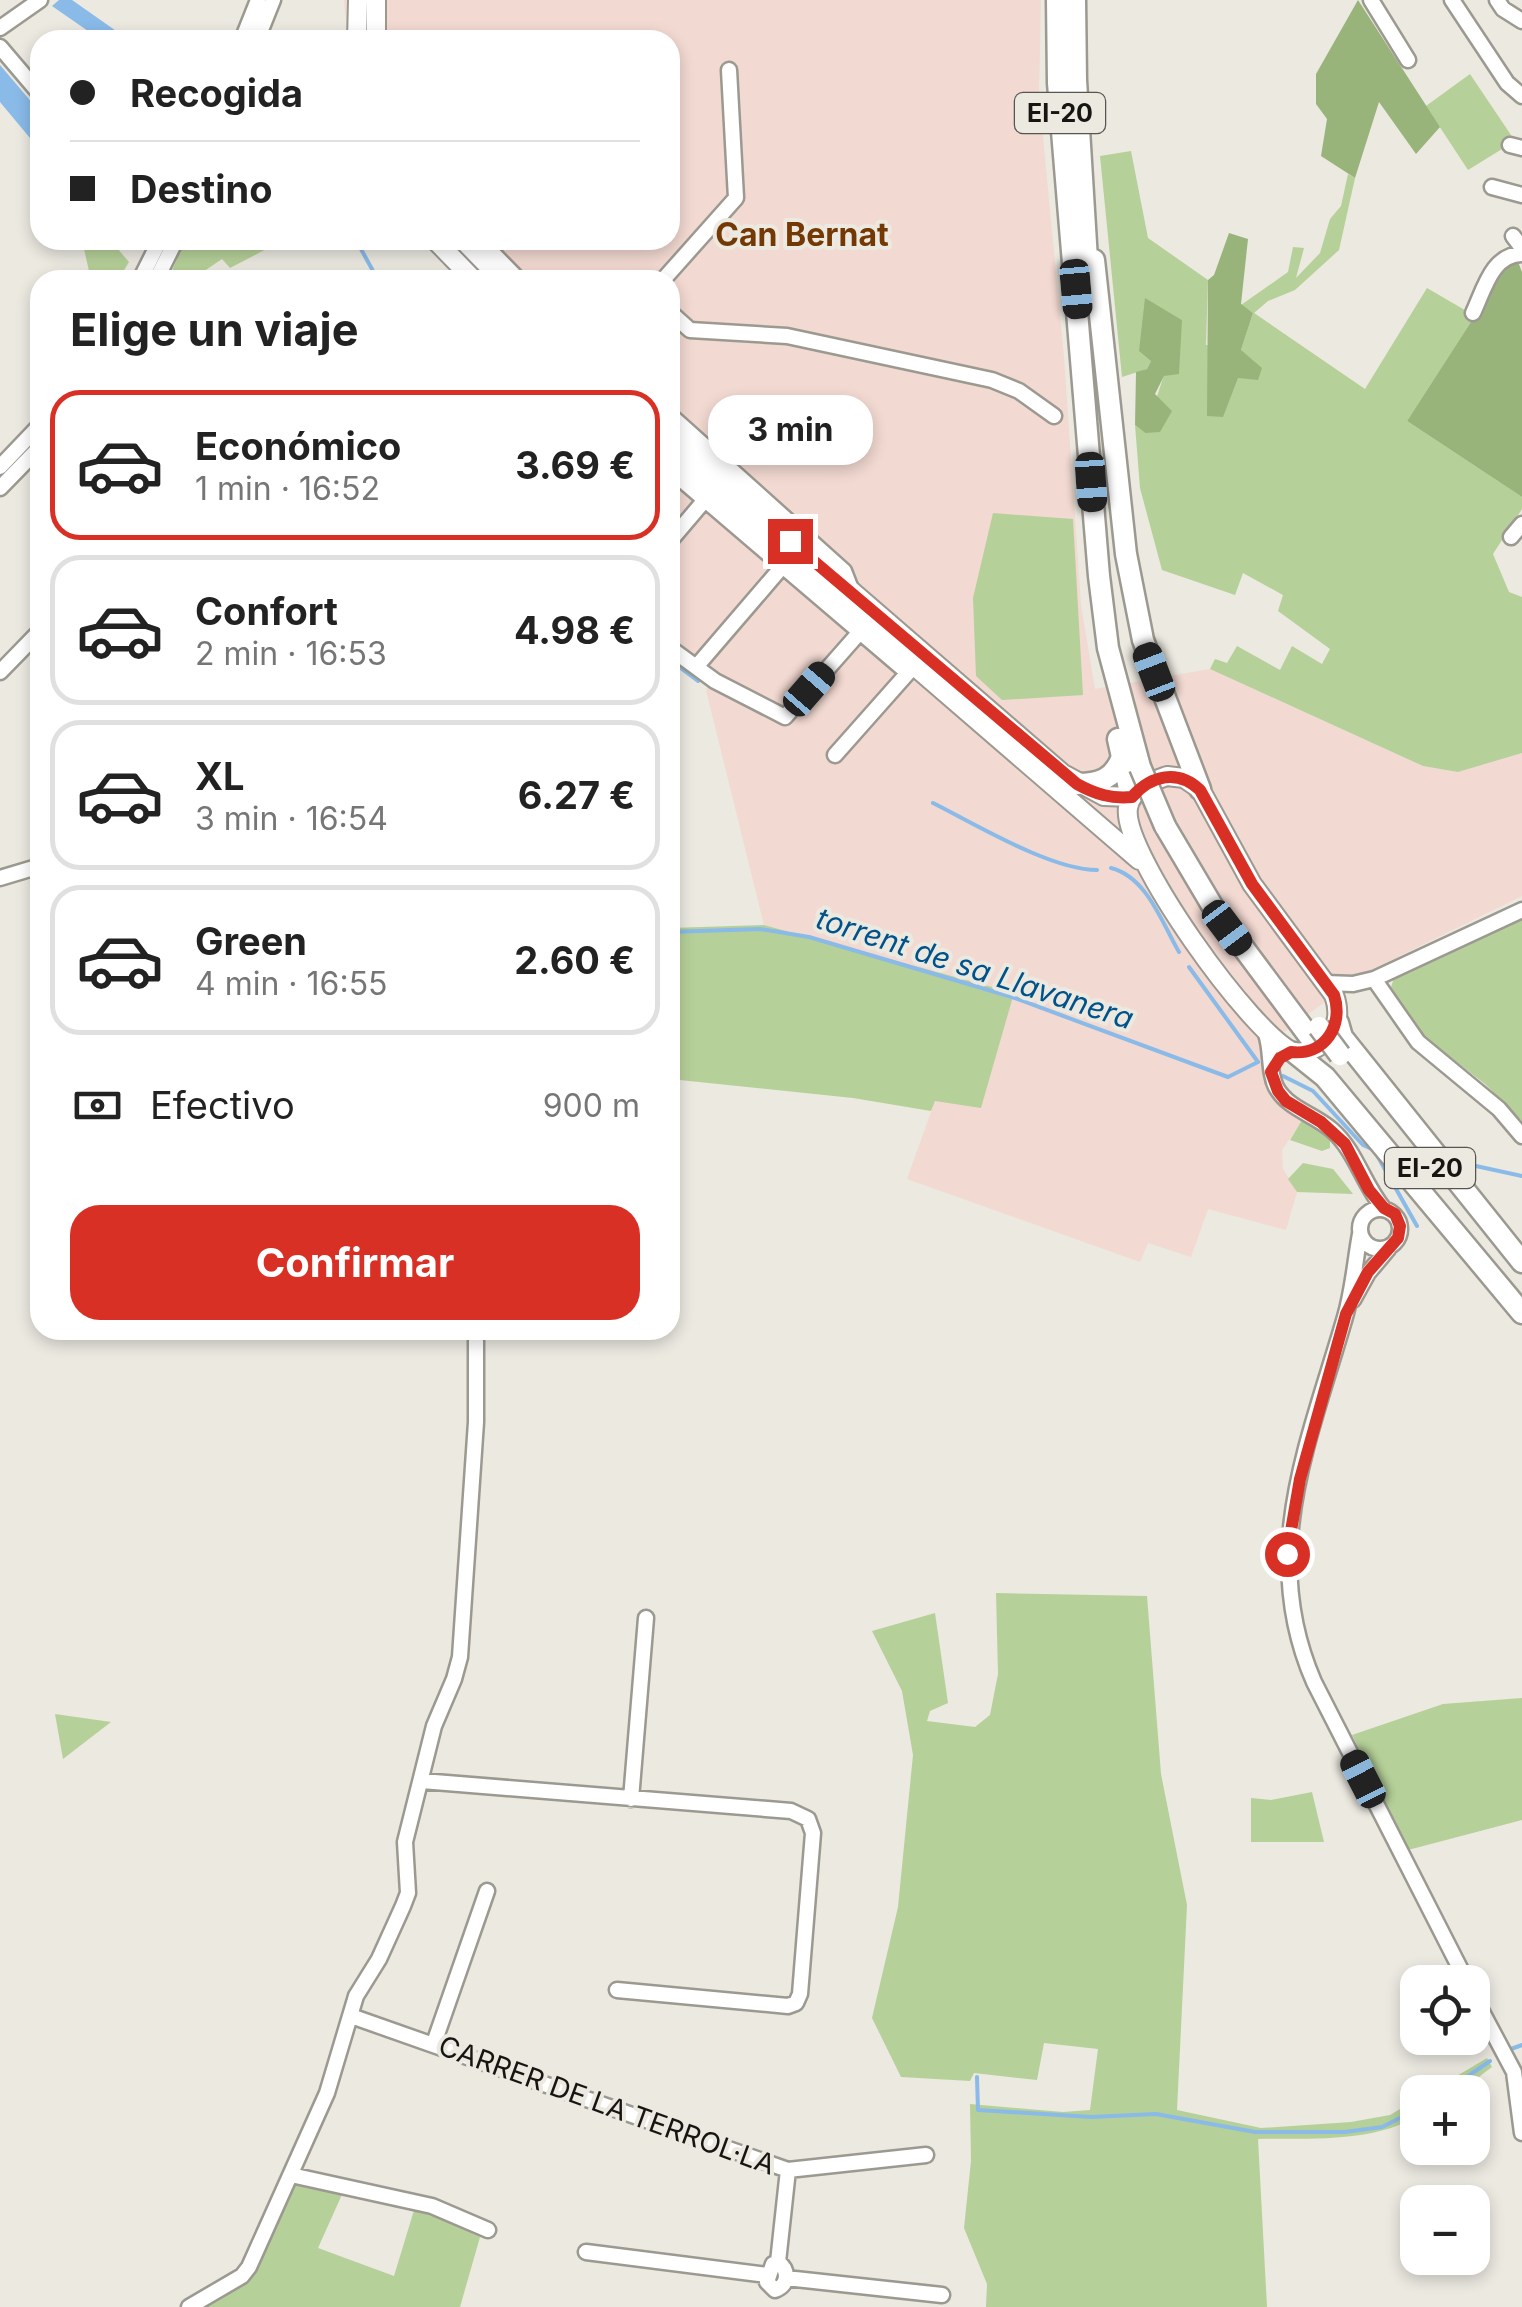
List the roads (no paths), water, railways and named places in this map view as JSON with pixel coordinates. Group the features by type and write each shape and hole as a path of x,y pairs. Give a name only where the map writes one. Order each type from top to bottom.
{"highway":[{"name":"EI-20","path":"1057,0 1058,83 1068,226 1104,618 1119,696 1138,762 1171,823 1224,901 1326,1025 1335,1059 1522,1298"},
{"name":"EI-20","path":"1076,0 1084,232 1116,614 1138,762"},
{"path":"1086,210 1129,572 1143,640 1200,790"},
{"path":"1077,784 1102,782 1118,769 1138,762 1132,797"},
{"path":"1326,1025 1342,1037 1522,1262"},
{"path":"1293,1052 1325,1077 1522,1313"},
{"name":"EI-20","path":"1335,1059 1522,1280"}],"main road":[{"path":"357,30 358,0"},
{"path":"376,0 376,30"},
{"path":"445,250 464,270"},
{"path":"473,250 492,270"},
{"path":"680,443 1077,784 1104,796 1132,797"},
{"path":"680,464 911,670 1147,867"},
{"path":"1167,776 1184,778 1200,790 1252,884 1334,995 1326,1025 1330,1036 1316,1048 1293,1052 1266,1034 1198,949 1147,867 1127,822 1132,797 1139,788 1167,776"}],"street":[{"path":"0,28 40,0"},
{"path":"246,30 258,0"},
{"path":"261,30 273,0"},
{"path":"1371,0 1408,60"},
{"path":"1452,0 1508,83 1522,96"},
{"path":"1497,0 1503,9 1522,20"},
{"path":"0,47 30,82"},
{"path":"672,270 736,198 729,70"},
{"path":"1492,186 1522,195"},
{"path":"1473,313 1495,266 1519,246"},
{"path":"490,250 508,270"},
{"path":"680,321 690,330 786,336 992,380 1019,391 1054,416"},
{"path":"680,424 844,571 852,594"},
{"path":"3,458 30,435"},
{"path":"3,458 30,452"},
{"path":"0,488 30,458"},
{"path":"680,479 859,633 911,670 835,755"},
{"path":"680,528 704,500"},
{"path":"1511,538 1522,524"},
{"path":"696,667 781,568"},
{"path":"680,655 785,717 859,633"},
{"path":"0,672 30,641"},
{"path":"0,878 30,869"},
{"path":"1326,982 1353,984 1374,978 1522,910"},
{"path":"1326,1025 1347,1000 1374,978"},
{"path":"1374,978 1418,1042 1487,1098 1522,1136"},
{"path":"1266,1034 1278,1091 1345,1144 1359,1173 1384,1208 1395,1214 1400,1226 1398,1238 1368,1272 1346,1314"},
{"path":"1271,1072 1280,1058 1293,1052"},
{"path":"1359,1173 1361,1227 1346,1314 1294,1501 1287,1554 1290,1608 1300,1649 1314,1682 1458,1965"},
{"path":"1384,1208 1368,1212 1361,1227 1365,1243 1374,1249 1390,1247"},
{"path":"189,2307 242,2276 249,2267 327,2093 356,1996 379,1959 408,1892 403,1855 434,1726 460,1657 476,1422 476,1340"},
{"path":"631,1799 646,1618"},
{"path":"422,1781 792,1811 808,1819 813,1833 800,1994 796,2003 788,2006 617,1990"},
{"path":"434,2044 487,1892"},
{"name":"CARRER DE LA TERROL·LA","path":"351,2016 788,2170 926,2155"},
{"path":"1490,2027 1520,2084 1522,2133"},
{"path":"773,2307 776,2290 786,2278 778,2262 788,2170"},
{"path":"291,2175 432,2206 488,2230"},
{"path":"586,2252 767,2275"},
{"path":"776,2290 767,2275 778,2262"},
{"path":"786,2278 942,2295"}],"water":[{"path":"59,0 72,0 115,30 87,30 52,6"},
{"path":"0,65 30,100 30,138 0,102"}],"waterway":[{"path":"362,250 372,270"},
{"path":"680,668 698,681"},
{"path":"933,803 1036,854 1097,870"},
{"path":"1111,868 1124,873 1144,891 1179,952"},
{"name":"torrent de sa Llavanera","path":"680,932 760,929 809,937 1012,997 1228,1077 1258,1062 1189,967"},
{"name":"torrent de sa Llavanera","path":"1283,1076 1313,1091 1363,1145 1374,1150 1417,1226"},
{"name":"torrent de sa Llavanera","path":"1453,1161 1522,1176"},
{"path":"1511,2049 1522,2045"},
{"path":"1470,2075 1490,2061"},
{"path":"977,2077 978,2110 1091,2117 1156,2114 1255,2132 1345,2132 1382,2127 1400,2118"}],"district":[{"name":"Can Bernat","path":"802,234"}]}
